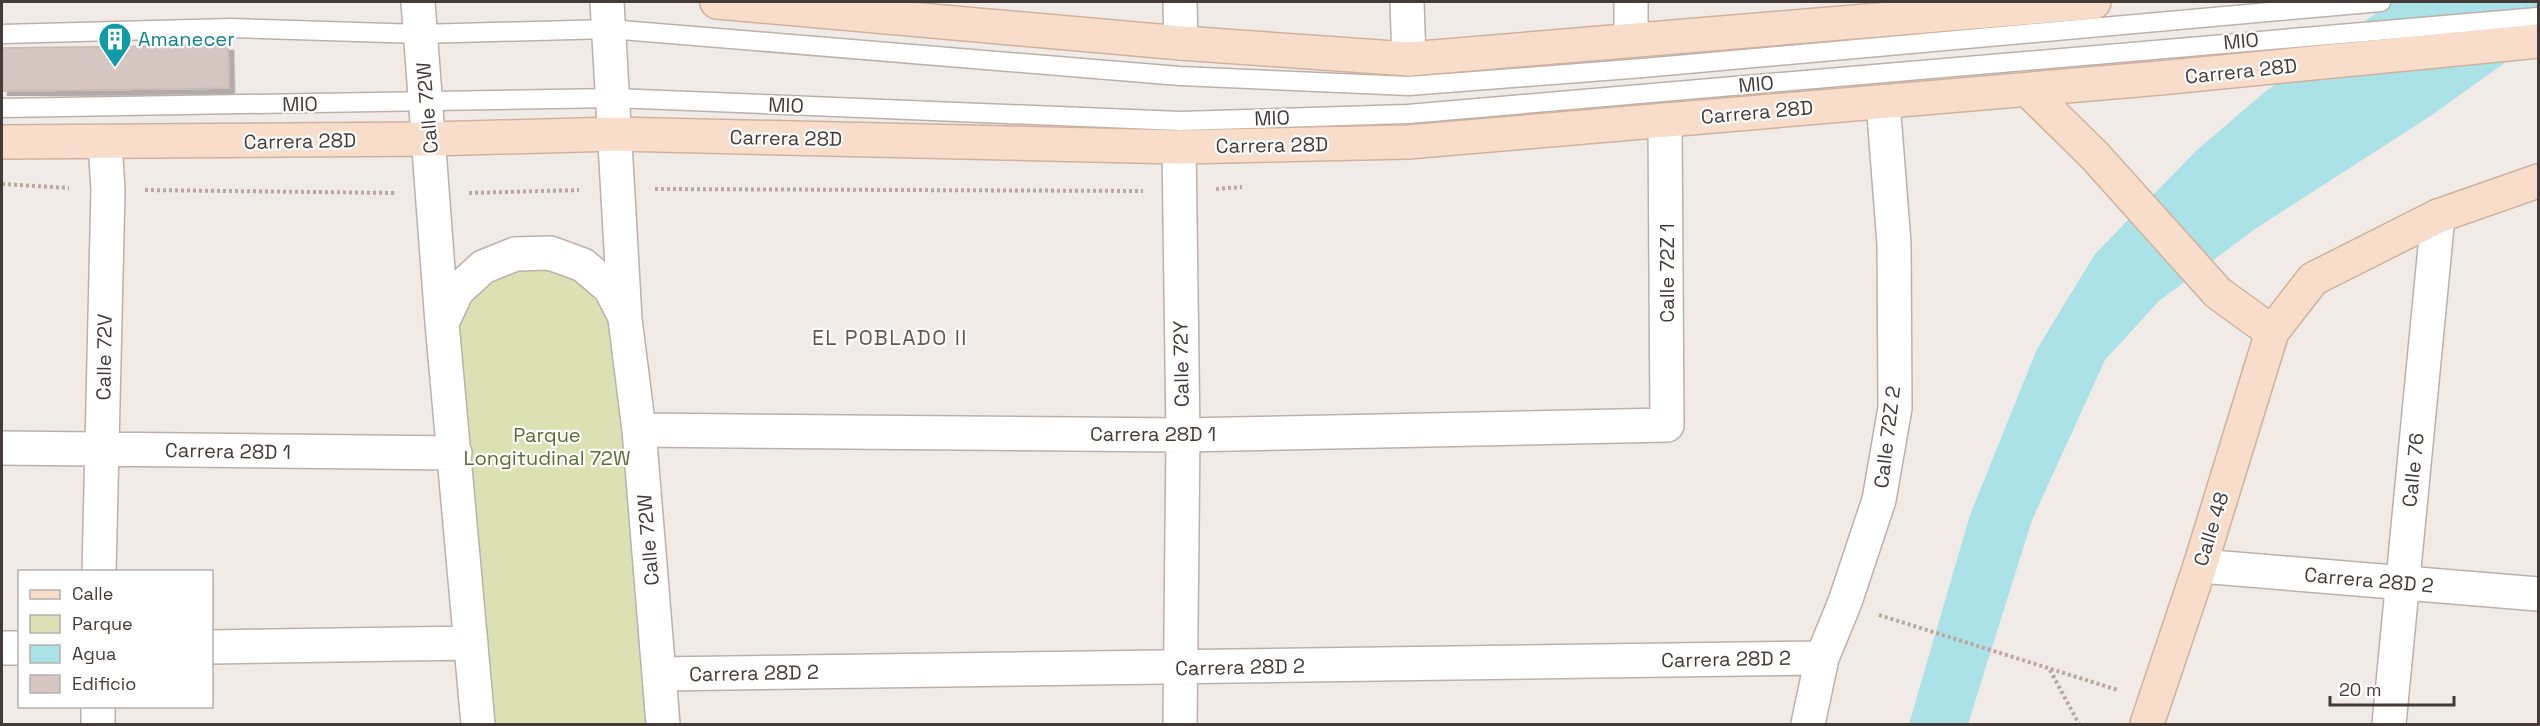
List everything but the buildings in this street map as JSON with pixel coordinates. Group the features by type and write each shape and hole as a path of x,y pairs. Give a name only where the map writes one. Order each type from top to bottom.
{"street":[{"name":"Calle 72W","path":"418,2 442,323 478,724"},
{"path":"717,2 1181,43 1409,58 1631,40 1875,11 2094,2"},
{"path":"1180,2 1181,43"},
{"path":"1407,2 1409,58"},
{"path":"1631,2 1631,40"},
{"name":"Calle 72W","path":"608,15 625,319 639,430 663,724"},
{"name":"Carrera 28D","path":"2,142 430,139 616,134 1179,147 1408,142 2028,90 2538,41"},
{"path":"2028,90 2095,156 2218,293 2272,332 2313,279 2438,216 2538,181"},
{"name":"Calle 72Z 2","path":"1808,724 1821,658 1845,602 1879,500 1895,408 1894,243 1883,102"},
{"name":"Calle 72Z 1","path":"1665,120 1667,425"},
{"name":"Calle 72V","path":"99,570 108,190 105,143"},
{"name":"Calle 72Y","path":"1179,147 1183,435 1180,724"},
{"name":"Calle 76","path":"2389,724 2438,216"},
{"name":"Calle 72W","path":"442,323 457,291 483,267 516,254 550,253 584,265 610,288 625,319"},
{"name":"Calle 48","path":"2151,713 2200,566 2272,332"},
{"name":"Carrera 28D 1","path":"639,430 1183,435 1667,425"},
{"name":"Carrera 28D 1","path":"2,448 455,453"},
{"name":"Carrera 28D 2","path":"2200,566 2538,594"},
{"path":"213,647 471,643"},
{"path":"2,648 18,648"},
{"name":"Carrera 28D 2","path":"659,674 1821,658"},
{"path":"98,708 98,724"}],"lane":[{"name":"MIO","path":"2,34 231,28 420,34 608,15 1180,76 1409,86 2229,17 2381,2"},
{"name":"MIO","path":"2,108 614,98 1180,121 1397,114 2538,17"}],"path":[{"path":"1915,628 2049,669 2151,713"},
{"path":"2049,669 2079,724"}],"green space":[{"name":"Parque Longitudinal 72W","path":"515,254 610,288 663,724 478,724 455,453 457,291"}],"water":[{"path":"2392,2 2538,2 2538,39 2429,117 2255,229 2159,301 2105,360 2032,520 1968,724 1909,724 1970,515 2037,349 2095,254 2197,150 2266,91"}],"place":[{"name":"Amanecer","path":"115,68"}],"district":[{"name":"EL POBLADO II","path":"890,337"}]}
